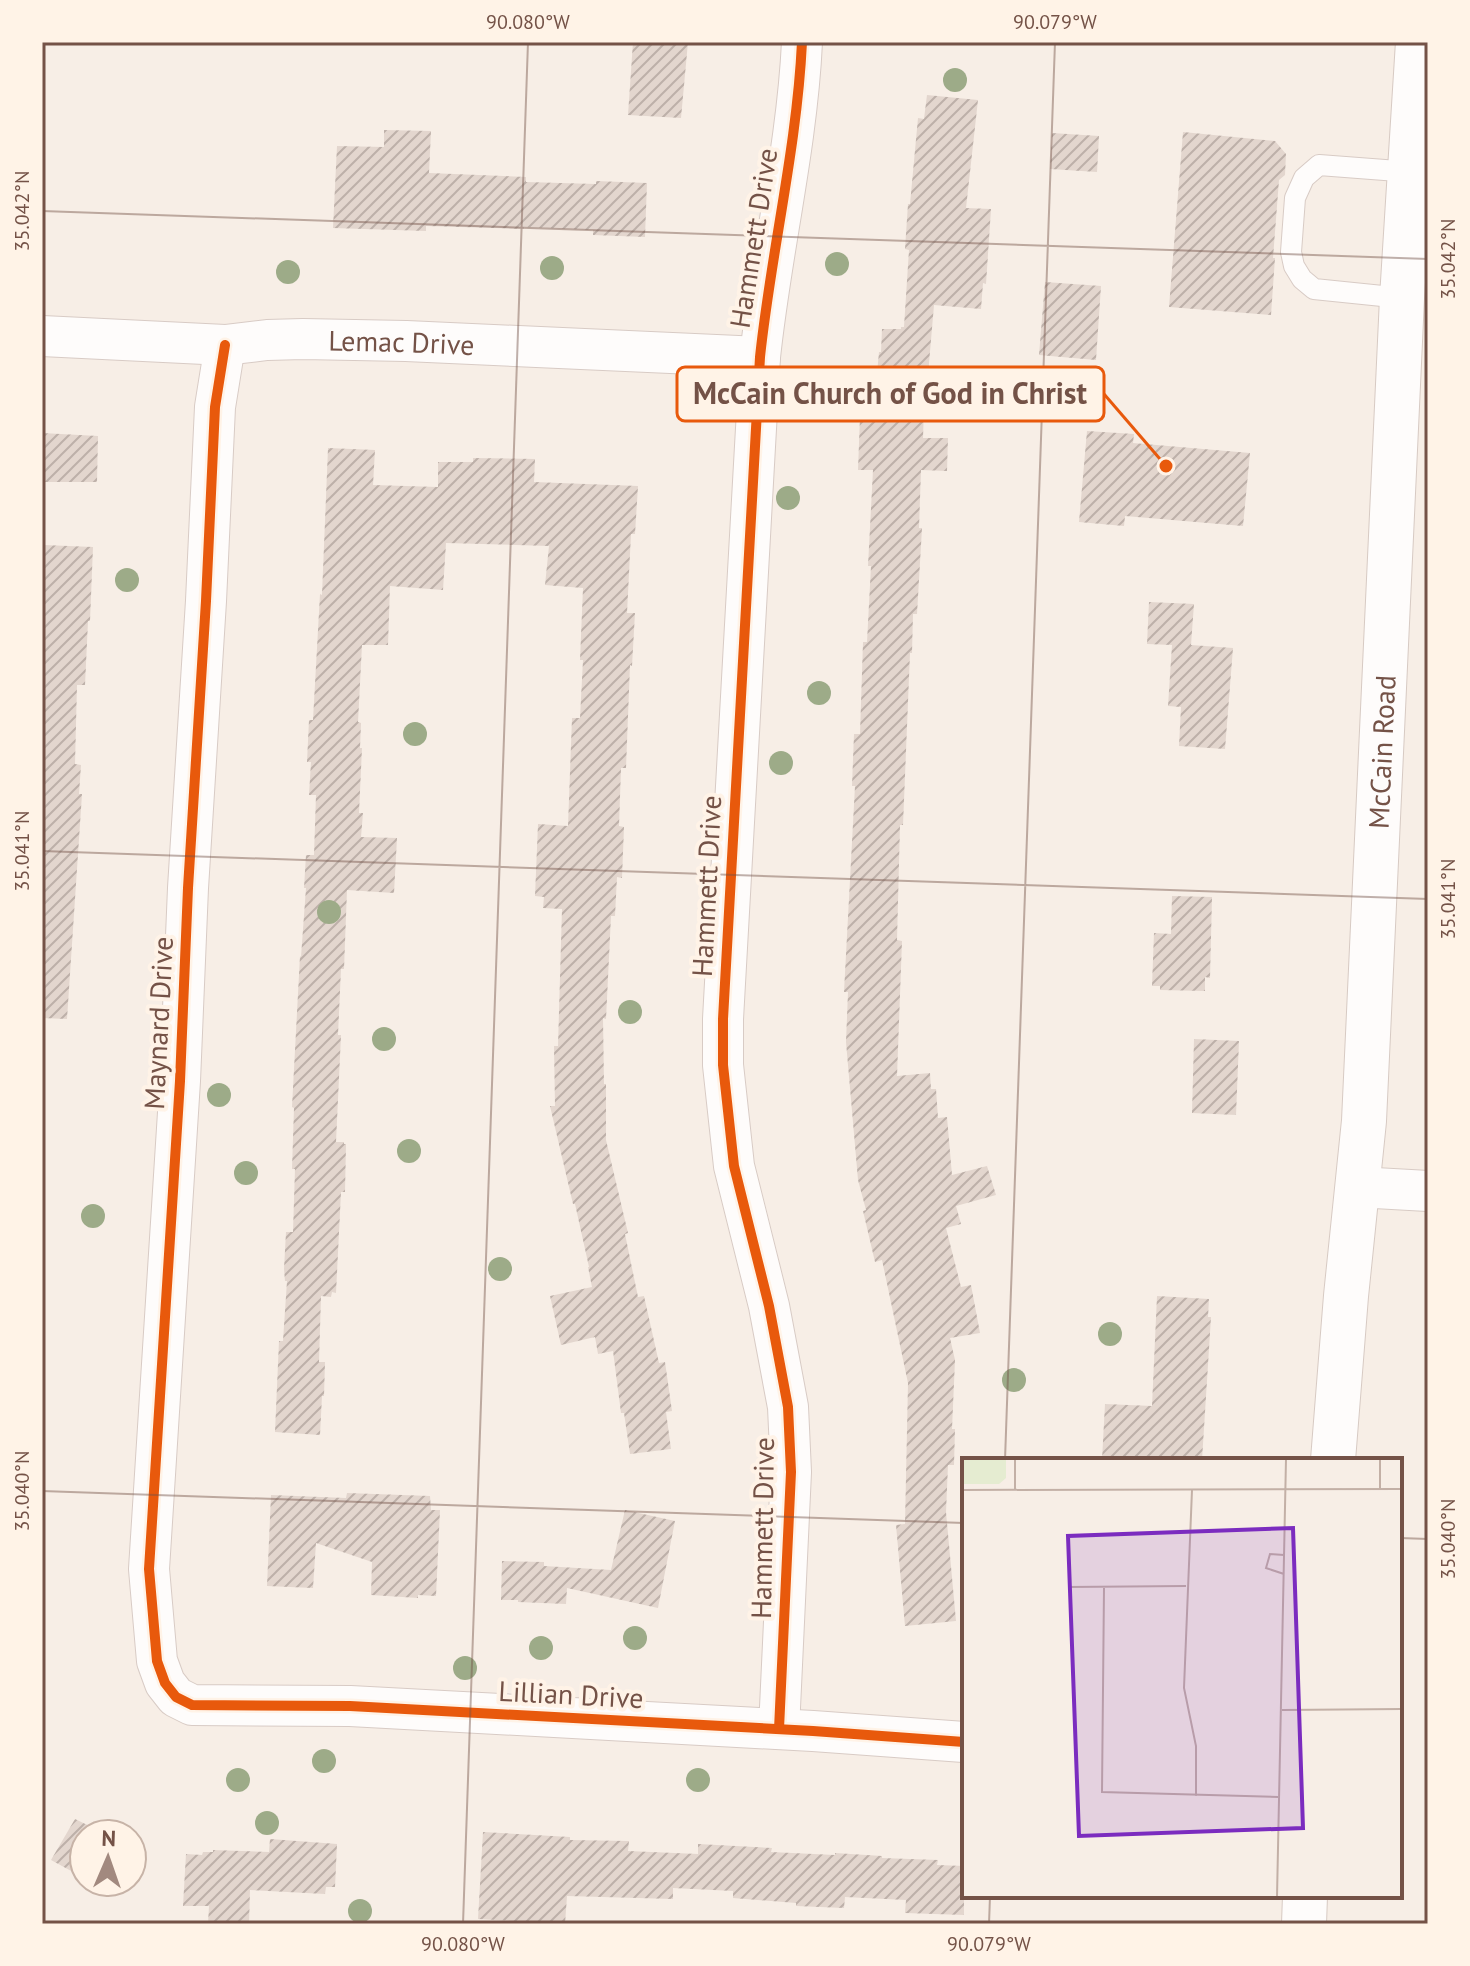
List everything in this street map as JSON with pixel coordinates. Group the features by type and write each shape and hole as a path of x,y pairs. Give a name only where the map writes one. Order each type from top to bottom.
{"street":[{"name":"Hammett Drive","path":"779,1729 791,1472 788,1407 769,1306 734,1166 723,1065 726,948 760,357 798,100 802,42"},
{"name":"McCain Road","path":"1333,1458 1365,1105 1402,298 1418,42"},
{"name":"Lemac Drive","path":"42,336 225,345 303,339 760,357"},
{"name":"Maynard Drive","path":"176,1697 165,1683 157,1661 149,1569 180,1081 215,407 225,345"},
{"path":"1357,1187 1428,1191"},
{"name":"Lillian Drive","path":"176,1697 192,1705 321,1705 962,1742"},
{"path":"1304,1924 1305,1898"}],"lane":[{"path":"1402,298 1314,289 1302,279 1294,266 1291,252 1295,198 1304,178 1319,165 1411,172"}],"building":[{"path":"633,42 688,42 681,118 628,115"},
{"path":"927,95 978,100 966,208 991,209 986,284 983,283 981,309 934,305 928,375 925,375 923,438 948,438 947,471 921,470 919,528 922,528 917,614 913,614 903,825 900,825 897,940 902,941 897,1076 930,1073 931,1089 936,1089 938,1118 947,1117 952,1175 987,1166 996,1195 956,1206 961,1224 946,1228 961,1287 971,1285 980,1333 950,1338 955,1360 952,1429 955,1429 954,1465 948,1465 946,1512 956,1621 905,1626 896,1525 905,1524 908,1383 882,1260 875,1262 863,1211 866,1210 858,1180 846,1042 848,992 844,992 855,786 852,786 854,734 860,734 863,642 867,642 871,566 868,566 873,470 858,470 860,416 873,417 882,329 904,327 909,250 905,249 908,204 918,118 924,119"},
{"path":"384,130 431,131 429,173 526,177 526,182 647,183 645,237 593,235 593,230 524,227 426,226 426,231 333,228 337,146 384,147"},
{"path":"1183,132 1275,141 1286,154 1285,175 1279,180 1271,315 1169,307"},
{"path":"1052,133 1099,136 1097,172 1050,169"},
{"path":"1045,282 1101,286 1096,360 1039,355"},
{"path":"1087,431 1134,434 1133,443 1250,453 1243,526 1125,516 1124,526 1079,522"},
{"path":"42,433 98,436 97,482 42,482"},
{"path":"328,448 375,450 373,485 438,487 438,462 473,462 473,458 535,459 534,482 638,486 635,534 631,534 627,613 635,613 626,768 621,768 619,826 624,827 622,878 617,877 615,916 611,916 606,1019 603,1018 604,1084 606,1140 628,1233 625,1234 638,1297 644,1296 659,1363 665,1362 672,1411 666,1412 671,1449 630,1454 613,1351 598,1354 595,1337 561,1345 550,1296 592,1287 550,1106 555,1106 554,1046 558,1046 562,909 543,908 544,897 535,896 538,824 568,826 572,718 580,718 583,660 580,660 583,588 545,585 549,546 446,543 443,590 390,586 388,645 362,645 358,722 361,723 362,748 361,837 397,838 394,893 347,890 338,1035 341,1035 336,1142 346,1144 345,1192 341,1192 336,1293 332,1292 331,1297 321,1296 319,1362 325,1362 320,1435 275,1432 279,1341 283,1341 287,1281 284,1269 286,1232 293,1232 295,1169 292,1169 292,1107 306,855 314,855 316,795 309,795 311,762 307,762 322,595"},
{"path":"44,545 93,547 85,685 77,685 75,764 81,765 79,794 82,794 67,1019 42,1018"},
{"path":"1149,602 1194,604 1191,645 1233,648 1225,749 1179,746 1181,707 1168,706 1172,645 1147,644"},
{"path":"1172,896 1212,897 1210,978 1205,977 1205,991 1160,990 1160,986 1152,986 1154,933 1171,934"},
{"path":"1194,1039 1239,1041 1236,1115 1192,1113"},
{"path":"1157,1296 1209,1299 1208,1317 1211,1317 1202,1458 1102,1458 1105,1404 1152,1406"},
{"path":"347,1493 430,1496 431,1510 440,1510 436,1596 371,1595 372,1562 316,1543 313,1588 267,1586 271,1495 346,1498"},
{"path":"625,1510 675,1521 658,1608 567,1588 566,1604 501,1600 502,1561 544,1562 544,1566 611,1570"},
{"path":"68,1831 68,1869 51,1860"},
{"path":"483,1832 570,1837 570,1840 629,1841 628,1851 698,1854 698,1844 772,1848 771,1852 938,1860 937,1865 962,1866 964,1915 905,1913 906,1900 845,1897 844,1908 796,1906 796,1903 733,1898 733,1891 673,1888 673,1899 567,1896 565,1924 478,1919"},
{"path":"270,1839 337,1844 335,1887 326,1887 325,1894 250,1890 249,1924 208,1924 209,1906 183,1906 186,1854 202,1855 213,1850 269,1852"}],"cycle path":[{"path":"779,1729 791,1472 788,1407 769,1306 734,1166 723,1065 723,1019 760,357 795,121 802,42"},
{"path":"225,345 215,407 180,1081 149,1569 157,1661 165,1683 176,1697 192,1705 350,1706 962,1742"}],"place":[{"name":"McCain Church of God in Christ","path":"1166,466"}]}
